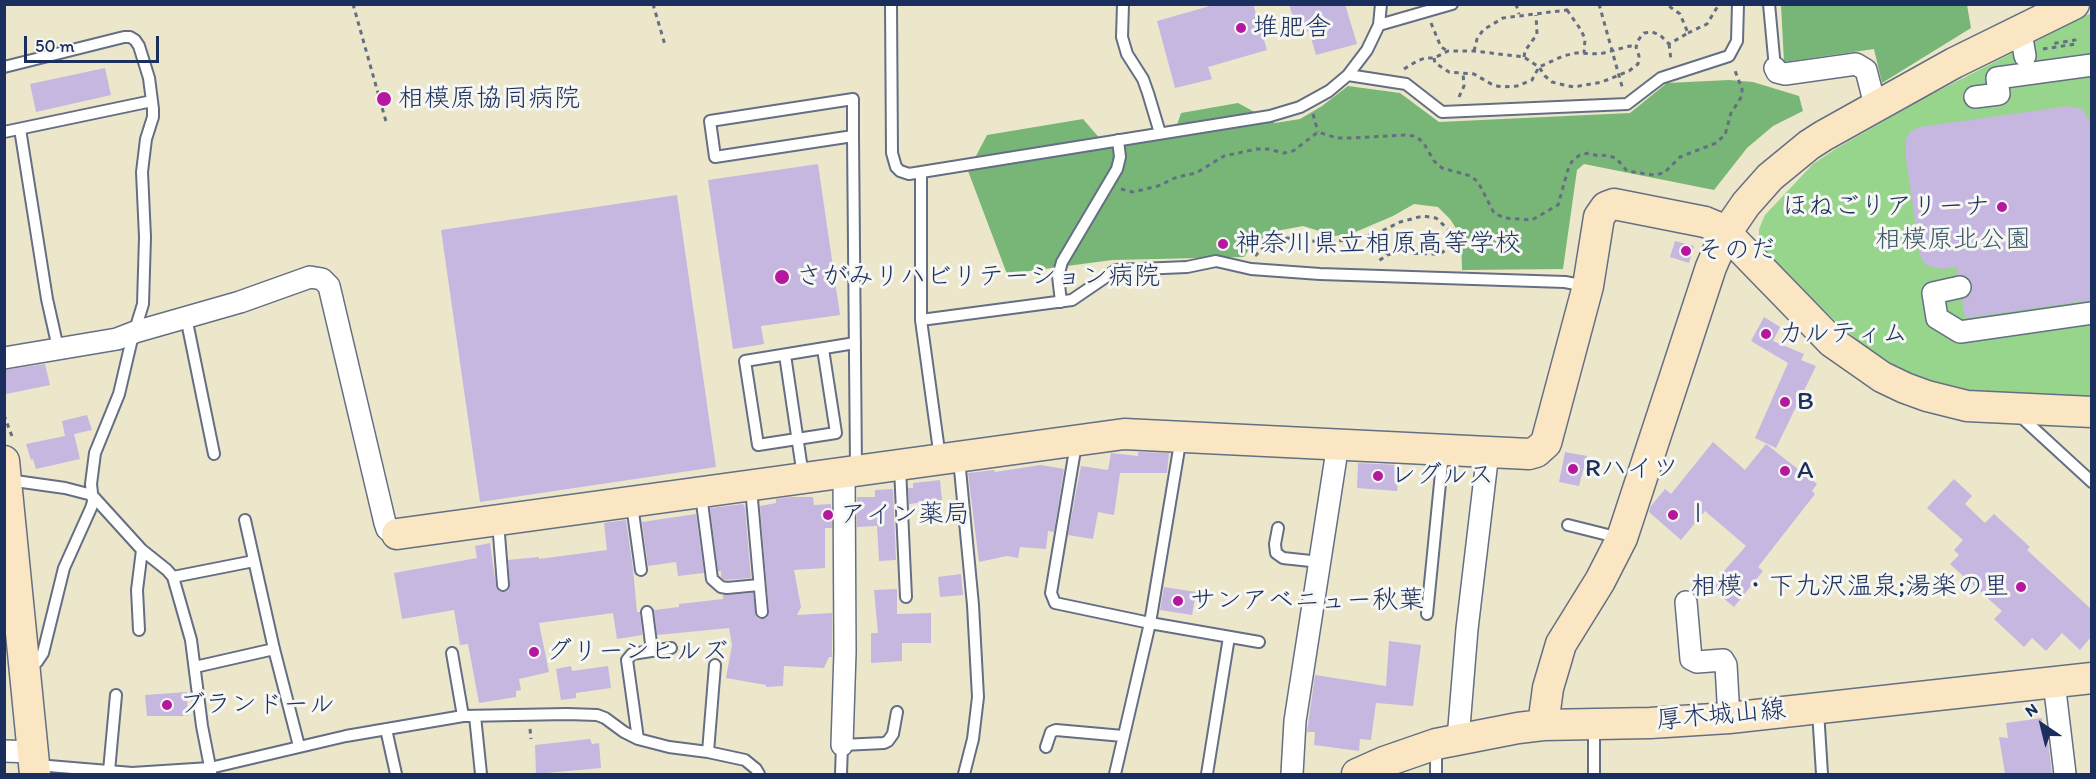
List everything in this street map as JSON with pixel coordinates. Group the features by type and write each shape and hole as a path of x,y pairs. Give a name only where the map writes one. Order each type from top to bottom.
{"street":[{"path":"1543,725 1548,688 1561,644 1600,581 1622,538 1711,267 1726,233 1757,190 1809,144 1875,105 2074,4"},
{"path":"1975,97 1999,94 1997,78 2033,55 2091,65"},
{"path":"1775,68 1777,72 1785,74 1857,64 1866,70 1875,105"},
{"path":"4,358 117,339 240,302 310,277 318,277 329,286 385,523 387,529 397,534 1124,434 1529,454 1536,452 1546,443 1588,286 1599,217 1606,207 1614,204 1705,222 1726,233 1832,342 1882,377 1916,392 1945,401 1988,408 2091,412"},
{"path":"1960,287 1933,292 1937,318 1960,332 2091,313"},
{"path":"1292,774 1295,721 1338,444"},
{"path":"1448,741 1459,727 1467,628 1488,452"},
{"path":"6,470 25,668 27,760"},
{"path":"842,745 850,471"},
{"path":"1686,602 1691,659 1697,662 1723,660 1726,665 1730,718"},
{"name":"厚木城山線","path":"1357,774 1384,762 1448,741 1543,725 1650,723 1730,718 2091,678"},
{"path":"2054,682 2065,774"}],"lane":[{"path":"891,4 893,160 900,171 909,174 1270,116 1300,106 1329,91 1348,75 1367,50 1379,25 1380,4"},
{"path":"1123,4 1122,37 1127,54 1143,79 1160,133"},
{"path":"1379,25 1452,4"},
{"path":"1348,75 1406,84 1442,112 1627,104 1661,78 1729,56 1737,41 1737,4"},
{"path":"1769,4 1775,68"},
{"path":"4,67 130,37 139,46 149,78 153,117 146,139 142,172 145,237 143,304 130,343 119,394 95,453 91,508 64,568 43,653 37,662 25,668"},
{"path":"850,471 855,344 853,99 710,121 715,157 853,136"},
{"path":"4,132 152,100"},
{"path":"20,129 47,299 58,348"},
{"path":"1061,302 1058,276 1062,262 1117,169 1120,157 1118,140"},
{"path":"921,172 921,320 949,458 974,604 978,697 973,739 964,774"},
{"path":"921,320 1072,300 1116,270 1187,267 1216,261 1251,269 1320,274 1564,282 1588,286"},
{"path":"186,317 214,454"},
{"path":"823,349 836,433 758,445 745,361 855,344"},
{"path":"785,355 803,478"},
{"path":"2013,409 2091,482"},
{"path":"1115,774 1150,623 1181,437"},
{"path":"1076,441 1052,598 1055,603 1150,623 1259,642"},
{"path":"1427,614 1443,450"},
{"path":"900,465 906,597"},
{"path":"6,470 92,495 142,550 173,577 190,640 211,771"},
{"path":"751,485 762,612"},
{"path":"700,492 712,579 721,587 727,588 759,585"},
{"path":"632,502 641,570"},
{"path":"245,520 299,746"},
{"path":"497,520 503,585"},
{"path":"1568,525 1622,538"},
{"path":"1278,528 1276,553 1283,558 1320,562"},
{"path":"139,630 137,590 142,550"},
{"path":"173,577 254,561"},
{"path":"647,612 652,651"},
{"path":"1207,774 1229,637"},
{"path":"638,739 627,660 632,654 671,648"},
{"path":"195,667 274,649"},
{"path":"452,653 463,716"},
{"path":"708,752 715,665"},
{"path":"109,771 116,695"},
{"path":"1818,708 1822,774"},
{"path":"841,774 842,745 888,741 893,734 897,712"},
{"path":"27,760 109,771 211,771 299,746 463,716 567,714 597,715 611,721 624,732 638,739 669,747 746,760 759,774"},
{"path":"475,716 481,774"},
{"path":"1593,774 1594,723"},
{"path":"386,729 396,774"},
{"path":"1046,747 1051,732 1056,730 1123,736"},
{"path":"1436,774 1448,741"}],"path":[{"path":"353,4 387,125"},
{"path":"653,4 664,45"},
{"path":"1516,4 1519,14"},
{"path":"1474,51 1477,39 1483,30 1503,18 1519,14 1567,10 1572,4"},
{"path":"1599,4 1627,104"},
{"path":"1666,4 1680,14 1688,33"},
{"path":"1396,82 1400,73 1408,66 1425,58 1434,58 1448,51 1474,51 1524,57 1552,82 1574,87 1602,82 1629,71 1638,64 1639,56 1636,47 1644,33 1652,32 1660,35 1669,44 1707,24 1721,4"},
{"path":"1567,10 1585,39 1584,53"},
{"path":"1421,14 1434,25 1441,47 1448,51"},
{"path":"1524,57 1525,51 1537,34 1536,14"},
{"path":"2075,40 2076,44 2043,50 2033,55 2043,45 2075,40"},
{"path":"1434,58 1435,63 1449,72 1463,72 1482,77 1493,85 1502,87 1517,86 1532,80 1539,68 1563,56 1584,53 1600,54 1630,46 1636,47"},
{"path":"1109,182 1122,190 1133,192 1196,173 1224,156 1257,149 1284,153 1293,151 1318,132 1337,138 1406,135 1415,136 1423,142 1434,161 1442,168 1471,176 1478,182 1494,213 1504,218 1533,220 1558,205 1569,166 1580,154 1608,155 1617,159 1627,171 1654,175 1664,173 1680,157 1716,143 1725,135 1731,113 1742,96 1742,89 1729,56"},
{"path":"1455,111 1464,86 1463,72"},
{"path":"1251,269 1256,254 1276,241 1287,238 1337,242 1378,233 1400,222 1423,216 1436,218 1451,232 1453,241 1443,252 1387,255 1372,267 1370,274"},
{"path":"1378,233 1387,255"}],"green space":[{"path":"1781,5 1967,5 1971,28 1882,83 1874,49 1784,62"},
{"name":"相模原北公園","path":"2091,13 2091,396 1978,392 1932,383 1897,367 1865,347 1764,251 1759,243 1759,229 1765,215 1813,164 1928,96"},
{"path":"1729,80 1753,82 1799,96 1803,111 1773,126 1747,148 1714,190 1584,164 1577,170 1563,269 1462,270 1461,236 1450,219 1438,207 1414,204 1393,216 1353,233 1335,236 1303,226 1271,232 1252,245 1244,257 1112,260 1007,274 968,171 987,135 1083,119 1108,148 1173,137 1181,113 1238,103 1275,123 1300,119 1348,86 1400,93 1439,122 1630,113 1667,83"}],"building":[{"path":"1217,4 1253,4 1267,50 1208,67 1212,79 1175,88 1157,21"},
{"path":"1289,4 1345,4 1357,44 1316,55 1309,31 1298,34"},
{"path":"105,68 111,95 36,112 30,84"},
{"name":"ほねごりアリーナ","path":"2069,106 2082,109 2091,123 2091,300 1965,318 1962,300 1972,291 1970,279 1964,275 1958,275 1957,267 1943,269 1925,264 1920,255 1906,159 1906,138 1911,131 1920,127"},
{"path":"818,164 840,315 761,326 764,344 733,349 708,180"},
{"path":"677,195 716,467 480,502 441,230"},
{"path":"1675,241 1694,246 1689,263 1670,257"},
{"name":"B","path":"1764,317 1780,327 1773,341 1804,354 1801,360 1816,366 1776,448 1755,438 1788,363 1751,341"},
{"path":"45,364 50,385 6,394 4,370"},
{"path":"87,415 92,430 74,434 80,459 36,469 26,444 65,436 62,421"},
{"path":"1713,442 1745,470 1766,444 1817,484 1812,491 1815,494 1758,567 1763,571 1734,607 1710,587 1746,546 1705,511 1681,540 1649,512 1665,489 1671,494"},
{"path":"1138,452 1169,453 1167,473 1120,473 1114,515 1098,512 1093,539 1068,535 1081,466 1108,470 1111,453 1138,456"},
{"name":"Rハイツ","path":"1565,452 1587,456 1579,486 1559,482"},
{"name":"レグルス","path":"1358,463 1399,465 1397,491 1357,488"},
{"path":"1041,465 1064,469 1054,532 1048,531 1046,549 1020,547 1018,558 1007,556 979,562 968,473 994,470 995,472"},
{"name":"相模・下九沢温泉;湯楽の里","path":"1954,479 1972,496 1965,504 1985,523 1994,514 2030,547 2027,550 2091,609 2091,637 2080,650 2062,633 2046,651 2032,638 2024,647 1994,619 2002,611 1950,564 1959,555 1954,550 1963,540 1927,508"},
{"path":"940,480 942,500 909,504 908,488 913,488 913,483"},
{"path":"893,489 896,560 879,561 877,526 857,527 857,497 875,497 875,490"},
{"path":"813,497 814,505 831,504 832,528 825,528 825,568 794,570 801,607 797,615 832,613 832,657 829,657 824,668 784,666 783,686 766,687 766,685 726,678 732,645 729,628 657,635 654,610 679,607 679,604 723,599 723,595 753,593 756,616 759,619 767,618 769,611 760,506 776,503 776,499"},
{"path":"743,504 751,578 724,580 721,577 721,571 718,571 710,508"},
{"path":"696,514 704,573 678,576 676,562 648,566 642,522"},
{"path":"626,520 642,635 617,639 613,613 539,623 549,672 519,679 521,690 516,691 516,697 479,703 468,644 460,645 454,610 402,619 394,573 477,558 475,546 490,543 496,586 499,591 504,592 508,591 510,585 508,560 539,557 539,559 607,550 604,523"},
{"path":"961,574 963,595 940,597 938,577"},
{"name":"サンアベニュー秋葉","path":"1164,587 1196,592 1192,615 1160,610"},
{"path":"897,589 897,614 931,613 931,643 902,643 902,661 871,663 871,633 878,633 874,590"},
{"path":"1389,641 1421,645 1413,706 1376,703 1371,740 1360,739 1359,751 1314,745 1315,732 1307,732 1315,675 1386,686"},
{"path":"571,666 572,671 608,666 611,688 576,693 576,698 561,700 556,669"},
{"name":"ブランドール","path":"187,692 188,716 147,716 145,695"},
{"path":"2042,718 2043,732 2047,732 2052,774 2005,774 1999,737 2008,738 2006,723"},
{"path":"590,739 592,744 599,743 601,768 536,774 535,745"}],"place":[{"name":"堆肥舎","path":"1241,28"},
{"name":"相模原協同病院","path":"384,99"},
{"name":"ほねごりアリーナ","path":"2002,207"},
{"name":"神奈川県立相原高等学校","path":"1223,244"},
{"name":"そのだ","path":"1686,251"},
{"name":"さがみリハビリテーション病院","path":"782,277"},
{"name":"カルティム","path":"1766,334"},
{"name":"B","path":"1785,402"},
{"name":"Rハイツ","path":"1573,469"},
{"name":"A","path":"1785,471"},
{"name":"レグルス","path":"1378,476"},
{"name":"アイン薬局","path":"828,515"},
{"name":"Ⅰ","path":"1673,515"},
{"name":"相模・下九沢温泉;湯楽の里","path":"2021,587"},
{"name":"サンアベニュー秋葉","path":"1178,601"},
{"name":"グリーンヒルズ","path":"534,652"},
{"name":"ブランドール","path":"167,705"}]}
